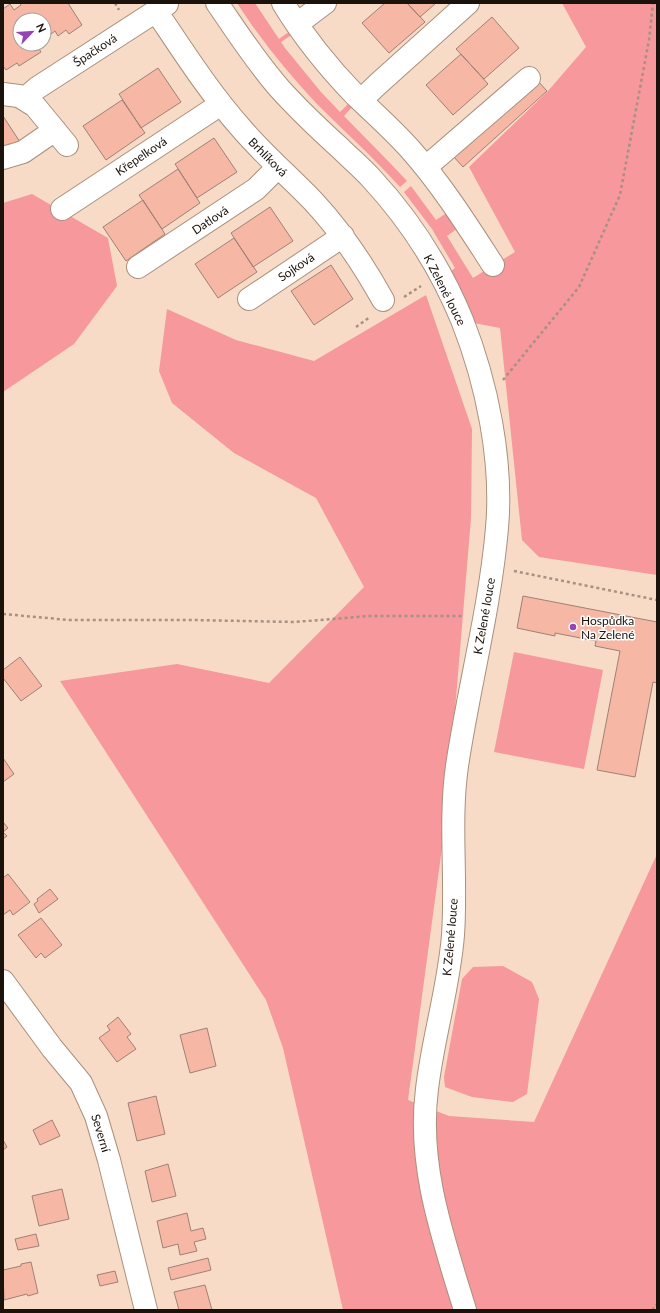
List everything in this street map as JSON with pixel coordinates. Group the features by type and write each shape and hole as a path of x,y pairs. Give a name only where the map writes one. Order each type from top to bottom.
{"street":[{"name":"K Zelené louce","path":"217,3 244,43 277,86 299,109 370,176 416,235 440,274 462,320 487,400 498,482 498,525 486,616 470,694 454,789 454,898 452,941 449,970 427,1089 424,1128 428,1174 435,1210 465,1310"},
{"path":"283,3 320,54 361,100 404,142 426,167 455,206 493,265"},
{"path":"297,24 325,3"},
{"path":"361,100 468,3"},
{"name":"Špačková","path":"26,101 30,94 37,88 162,7"},
{"name":"Brhlíková","path":"162,7 221,104 246,134 313,201 343,236 362,263 383,300"},
{"path":"426,167 529,78"},
{"path":"3,94 19,96 35,106 61,138 3,158"},
{"name":"Křepelková","path":"62,209 221,104"},
{"name":"Datlová","path":"138,267 256,189 278,167"},
{"name":"Sojková","path":"249,299 343,236"},
{"name":"Severní","path":"3,981 52,1048 81,1083 96,1116 109,1160 146,1310"}],"path":[{"path":"487,400 578,287 620,195 649,40 653,3"},
{"path":"492,566 657,600"},
{"path":"3,614 69,620 295,622 368,616 486,616"},
{"path":"652,1310 657,1304"}],"shaded area":[{"path":"237,3 255,3 279,39 290,31 293,34 281,42 285,48 321,92 340,112 350,102 353,106 344,116 407,181 400,187 316,103 274,55"},
{"path":"562,3 657,3 657,575 539,557 522,540 500,328 474,323 450,272 455,268 432,229 404,192 411,186 436,220 448,212 458,228 447,236 473,278 515,252 469,167 548,91 586,47"},
{"path":"32,194 108,238 117,286 74,344 3,392 3,203"},
{"path":"426,295 472,429 471,518 446,818 408,1100 449,1116 534,1122 657,854 657,1310 343,1310 283,1048 266,1000 60,681 177,664 269,683 364,587 316,498 234,453 172,403 159,371 167,309 236,340 314,361"},
{"path":"514,652 603,670 584,769 494,752"},
{"path":"503,966 532,982 539,999 527,1094 513,1102 472,1097 445,1087 444,1077 462,979 473,967"}],"building":[{"path":"20,3 68,3 82,25 69,34 66,30 58,36 55,31 52,33 52,12 12,12 12,52 41,52 19,66 17,63 6,70 3,66 3,9 10,4 14,10 21,5"},
{"path":"385,3 407,3 425,22 389,53 362,23"},
{"path":"407,3 436,3 420,17"},
{"path":"492,17 519,48 484,79 456,49"},
{"path":"461,54 488,84 453,115 426,85"},
{"path":"158,68 181,102 141,128 119,94"},
{"path":"537,80 547,91 463,167 453,156"},
{"path":"122,100 145,133 106,160 83,126"},
{"path":"3,116 20,142 3,153"},
{"path":"214,138 237,172 197,198 175,164"},
{"path":"178,169 200,203 162,229 139,195"},
{"path":"143,200 165,234 126,261 103,227"},
{"path":"270,207 293,241 253,267 231,233"},
{"path":"234,238 257,272 218,298 195,264"},
{"path":"331,265 353,299 314,325 291,291"},
{"path":"523,596 657,622 657,683 653,682 635,777 597,770 620,651 595,646 596,641 555,633 555,636 517,628"},
{"path":"20,657 42,686 21,701 3,678 3,670"},
{"path":"3,758 14,774 3,782"},
{"path":"3,822 8,828 3,832"},
{"path":"3,832 7,836 3,839"},
{"path":"8,874 30,902 13,915 10,910 3,915 3,878"},
{"path":"50,889 58,899 39,913 34,904 38,901 37,899"},
{"path":"41,918 62,945 45,958 41,953 36,958 18,935"},
{"path":"118,1017 131,1034 127,1037 136,1049 117,1062 99,1038 110,1030 107,1026"},
{"path":"207,1028 216,1066 190,1073 180,1035"},
{"path":"156,1096 165,1134 137,1141 128,1103"},
{"path":"52,1120 60,1136 40,1145 33,1130"},
{"path":"3,1140 7,1147 3,1150"},
{"path":"168,1164 176,1196 152,1202 145,1171"},
{"path":"62,1189 69,1219 39,1226 32,1196"},
{"path":"187,1213 191,1231 203,1228 206,1239 194,1242 197,1251 180,1255 178,1244 163,1248 157,1221"},
{"path":"36,1234 39,1246 18,1250 15,1239"},
{"path":"208,1258 211,1270 171,1280 168,1268"},
{"path":"31,1262 38,1293 28,1296 27,1294 4,1300 3,1270"},
{"path":"115,1271 118,1282 100,1286 97,1275"},
{"path":"205,1285 212,1310 179,1310 174,1292"}],"place":[{"name":"Hospůdka Na Zelené","path":"573,627"}]}
